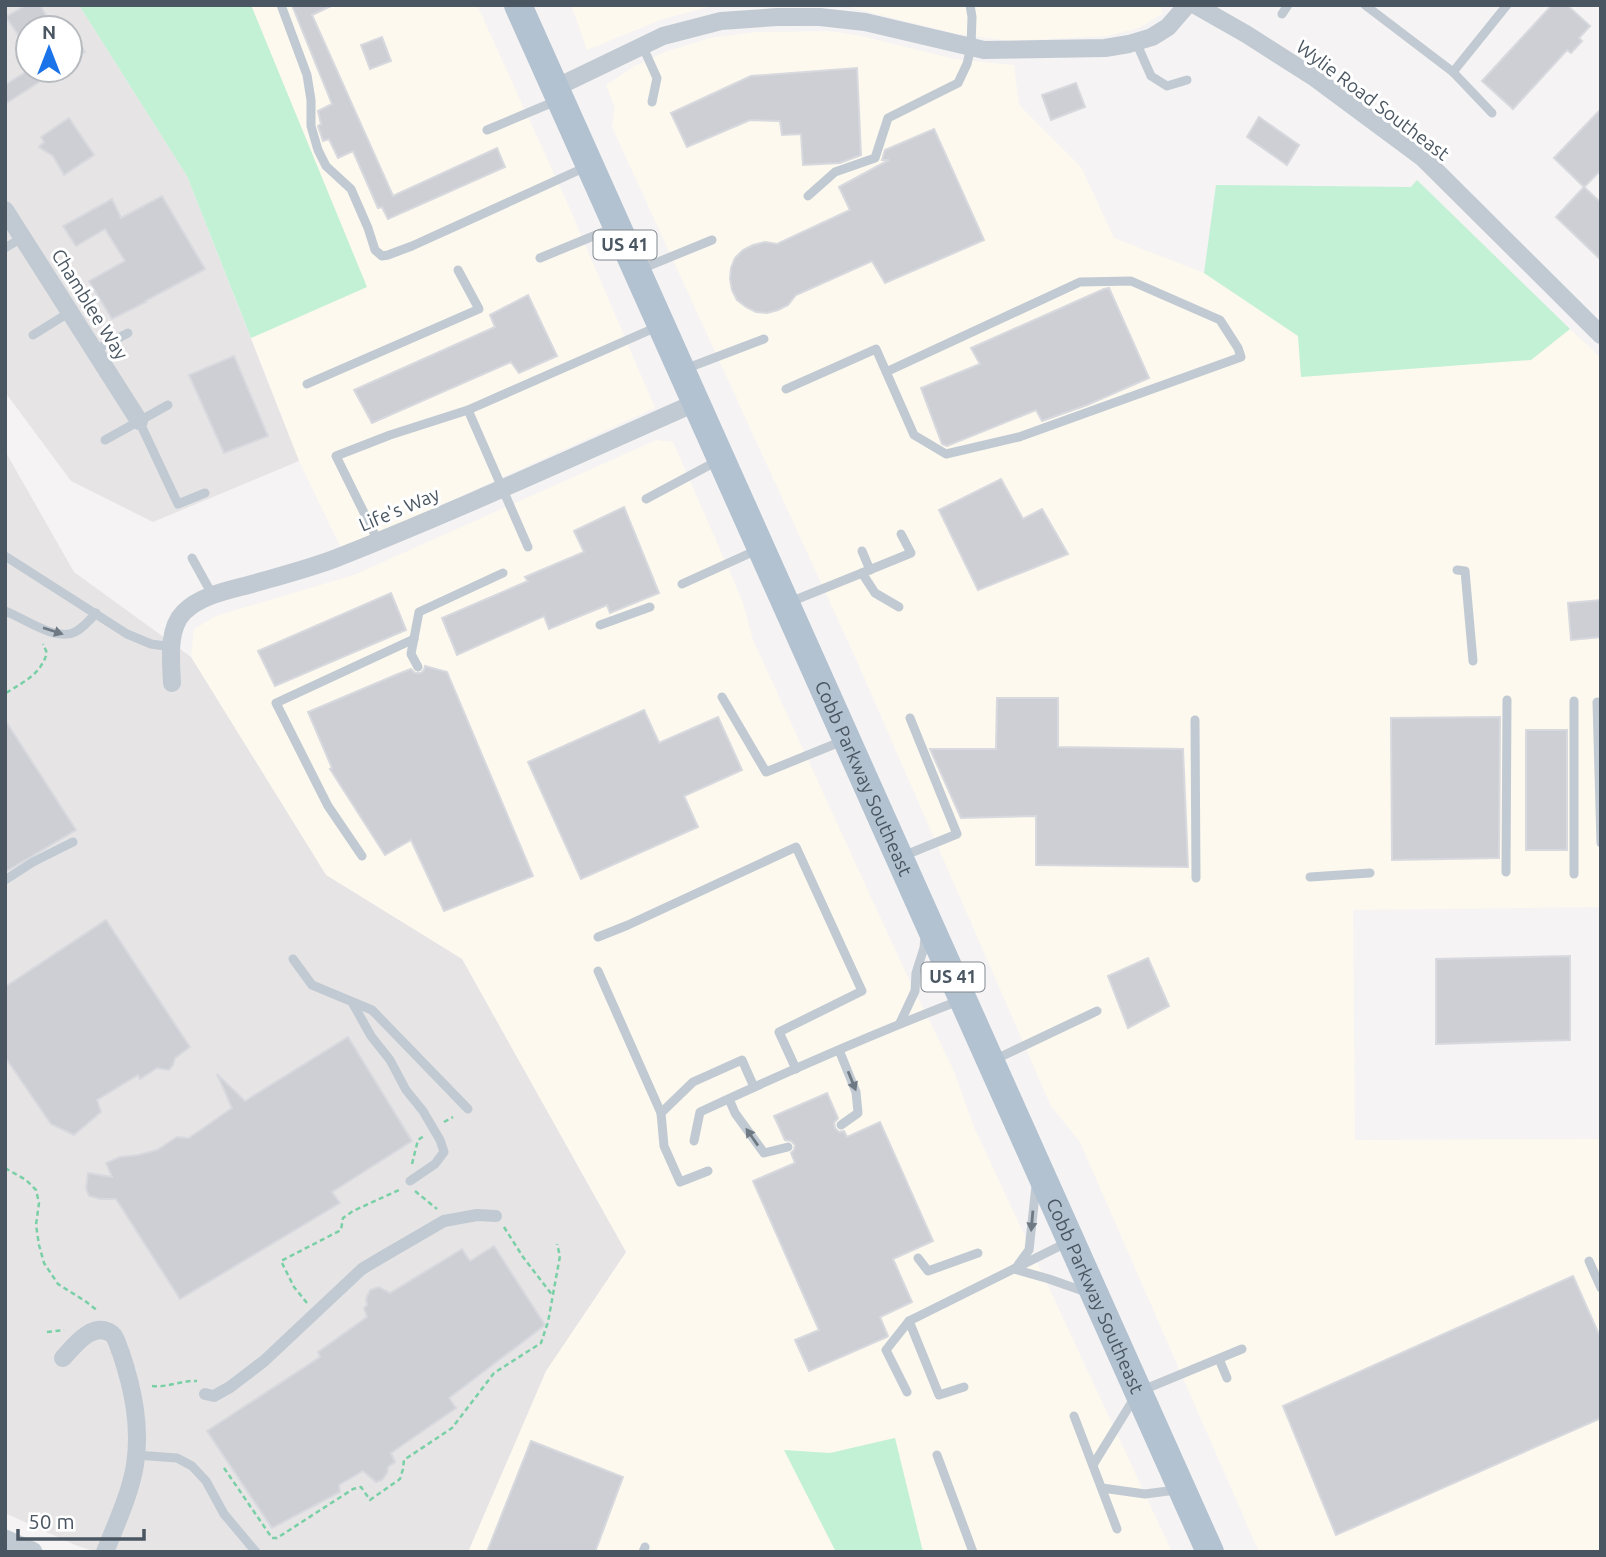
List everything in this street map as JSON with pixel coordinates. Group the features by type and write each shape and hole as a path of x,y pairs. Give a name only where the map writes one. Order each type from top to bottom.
{"main road":[{"name":"Cobb Parkway Southeast","path":"518,5 1210,1552"}],"street":[{"path":"557,94 642,45 663,36 721,21 798,11 865,22 984,50 1105,48 1152,37 1168,27 1187,5"},
{"name":"Wylie Road Southeast","path":"1195,5 1315,78 1423,158 1601,335"},
{"name":"Chamblee Way","path":"5,210 139,421"},
{"name":"Life's Way","path":"172,683 175,627 181,614 191,606 214,596 330,560 378,541 695,403"},
{"path":"205,1394 214,1396 264,1361 362,1269 444,1221 477,1215 496,1216"},
{"path":"63,1358 86,1335 98,1331 110,1333 114,1336 134,1398 136,1455 132,1479 105,1552"},
{"path":"5,1540 32,1552"}],"lane":[{"path":"281,5 307,75 311,126 318,150 326,166 351,188 369,228 374,250 382,256 412,246 589,166"},
{"path":"808,196 835,172 875,158 888,118 958,83 971,47 970,5"},
{"path":"1282,14 1288,5"},
{"path":"1365,5 1453,72 1492,113"},
{"path":"1453,72 1507,5"},
{"path":"1136,42 1151,76 1167,86 1187,79"},
{"path":"642,45 657,78 652,103"},
{"path":"487,130 557,94"},
{"path":"540,258 616,226"},
{"path":"5,248 23,237"},
{"path":"637,271 712,240"},
{"path":"307,384 479,309 458,270"},
{"path":"786,389 876,349 886,372 914,435 946,454 1019,437 1241,357 1220,320 1131,281 1080,282 886,372"},
{"path":"33,335 70,312"},
{"path":"378,541 336,456 468,410 661,326"},
{"path":"94,350 128,333"},
{"path":"680,370 764,339"},
{"path":"105,440 168,405"},
{"path":"468,410 528,547"},
{"path":"139,421 178,504 205,492"},
{"path":"646,499 720,459"},
{"path":"786,604 911,553 901,534"},
{"path":"682,584 761,548"},
{"path":"862,551 866,572 875,593 899,607"},
{"path":"5,556 127,634 151,644 172,648"},
{"path":"192,558 214,596"},
{"path":"1457,570 1465,571 1473,661"},
{"path":"418,667 411,654 419,612 503,573"},
{"path":"600,625 650,607"},
{"path":"5,611 54,634 66,635 77,631 96,613"},
{"path":"362,856 328,806 276,703 414,639"},
{"path":"722,697 766,772 846,739"},
{"path":"1506,872 1507,700"},
{"path":"1574,701 1574,874"},
{"path":"1597,702 1601,843"},
{"path":"899,857 957,834 910,718"},
{"path":"1195,720 1196,878"},
{"path":"5,880 73,842"},
{"path":"598,937 796,847 862,991 779,1032 796,1069"},
{"path":"1310,877 1370,873"},
{"path":"900,1023 915,991 927,918"},
{"path":"293,959 312,985 372,1010 468,1109"},
{"path":"598,971 661,1113 664,1146 680,1182 708,1171"},
{"path":"694,1141 700,1112 900,1023 962,999"},
{"path":"352,1002 406,1090 423,1111 444,1152 435,1164 409,1182"},
{"path":"991,1062 1097,1011"},
{"path":"839,1050 856,1092 858,1113 841,1125"},
{"path":"661,1113 693,1082 742,1060 754,1087"},
{"path":"729,1098 735,1113 764,1153 788,1147"},
{"path":"1014,1269 1029,1250 1038,1167"},
{"path":"907,1392 886,1350 909,1321 1071,1241"},
{"path":"918,1258 928,1271 978,1253"},
{"path":"1589,1261 1601,1289"},
{"path":"1014,1269 1095,1295"},
{"path":"909,1321 939,1395 964,1387"},
{"path":"1093,1465 1139,1392 1242,1349"},
{"path":"1219,1359 1227,1378"},
{"path":"1074,1416 1117,1529"},
{"path":"136,1455 177,1458 192,1466 206,1481 224,1514 256,1552"},
{"path":"937,1455 973,1552"},
{"path":"1102,1488 1145,1494 1182,1489"}],"path":[{"path":"6,693 36,674 43,664 47,653 38,640"},
{"path":"315,1314 295,1287 281,1261 341,1230 343,1219 353,1211 399,1190 409,1182 418,1140 433,1128"},
{"path":"5,1168 26,1180 36,1190 39,1203 36,1225 44,1263 58,1284 98,1311"},
{"path":"409,1182 425,1200 431,1202 444,1221"},
{"path":"496,1216 553,1296"},
{"path":"224,1468 272,1538 277,1538 353,1489 362,1487 370,1500 400,1479 404,1460 452,1428 494,1373 541,1343 548,1322 560,1256 557,1244"},
{"path":"152,1386 176,1382"}],"shaded area":[{"path":"5,5 79,5 187,176 299,461 153,522 71,481 5,392"},
{"path":"251,5 477,5 566,200 655,408 342,550 299,461 251,338 367,287"},
{"path":"571,5 716,5 663,19 587,50"},
{"path":"840,5 1161,5 1162,14 1139,28 1108,36 1011,41 957,34"},
{"path":"829,31 955,59 1014,65 1019,105 1081,167 1114,238 1204,273 1298,336 1301,376 1531,360 1570,329 1601,358 1601,907 1353,910 1355,1140 1601,1139 1601,1552 1259,1552 1080,1142 1051,1106 856,659 612,127 615,108 606,85 633,67 667,51 710,38 755,32"},
{"path":"656,440 673,442 742,600 753,640 904,969 953,1069 974,1127 1172,1552 923,1552 894,1438 830,1453 785,1451 836,1552 468,1552 546,1371 626,1252 462,959 326,875 191,657 194,629 216,616 354,575"},
{"path":"5,451 74,572 191,657 326,875 462,959 626,1252 546,1371 468,1552 97,1552 75,1545 5,1513"}],"green space":[{"path":"79,5 251,5 367,287 251,338 187,176"},
{"path":"1417,180 1570,329 1531,360 1301,377 1298,336 1204,273 1216,185 1411,187"},
{"path":"895,1438 923,1552 836,1552 784,1450 830,1453"}],"building":[{"path":"26,5 40,5 45,14 14,14 14,29 6,17"},
{"path":"292,5 333,5 312,15 393,196 497,148 505,167 388,219 382,207 378,208 353,151 338,158 329,139 323,141 318,126 321,124 318,111 332,104"},
{"path":"1552,5 1567,5 1590,26 1571,53 1567,50 1513,109 1482,81"},
{"path":"382,37 391,61 370,69 361,45"},
{"path":"857,68 861,155 840,163 803,165 801,134 782,135 780,121 750,120 687,147 671,113 751,76"},
{"path":"14,79 14,84 36,84 5,104 5,85"},
{"path":"1076,83 1085,107 1051,120 1042,95"},
{"path":"1601,109 1601,170 1584,187 1554,158"},
{"path":"1259,117 1299,145 1287,165 1247,137"},
{"path":"69,118 94,155 64,175 53,156 39,147 44,142 41,137"},
{"path":"934,129 984,240 885,283 872,261 796,295 788,305 767,313 756,312 737,300 732,290 731,268 735,258 743,250 765,242 777,244 850,210 839,187 889,160 882,160 885,150"},
{"path":"1584,187 1601,203 1601,260 1556,217"},
{"path":"162,196 205,269 112,319 89,281 125,261 105,229 76,246 63,226 112,199 121,218"},
{"path":"1109,288 1149,378 1042,421 1036,410 947,446 942,444 921,388 980,364 971,348"},
{"path":"528,295 557,356 519,373 511,362 372,423 354,390 495,327 490,315"},
{"path":"234,356 268,436 224,453 189,375"},
{"path":"1001,479 1023,519 1042,509 1068,554 978,590 939,510"},
{"path":"624,507 659,593 610,613 607,605 549,629 544,616 457,655 442,618 528,581 525,577 584,552 574,531"},
{"path":"391,593 406,630 275,686 258,651"},
{"path":"1601,600 1601,637 1571,640 1568,603"},
{"path":"425,666 447,672 533,876 444,911 411,840 385,855 330,769 332,768 308,712 411,669 415,673 421,673"},
{"path":"997,698 1058,698 1058,747 1183,749 1188,867 1036,865 1036,816 961,818 930,749 996,749"},
{"path":"644,710 659,743 718,717 742,770 684,796 698,827 581,879 528,762"},
{"path":"1500,717 1499,858 1392,860 1391,718"},
{"path":"5,720 76,830 5,872"},
{"path":"1526,730 1567,730 1567,850 1526,850"},
{"path":"106,920 190,1047 175,1058 169,1070 157,1068 140,1079 138,1075 97,1100 101,1112 74,1135 51,1124 5,1057 5,987"},
{"path":"1570,956 1570,1040 1436,1044 1436,959"},
{"path":"1148,958 1169,1006 1128,1028 1108,976"},
{"path":"348,1037 412,1141 332,1192 340,1203 180,1299 116,1199 89,1196 86,1188 88,1173 112,1177 106,1163 120,1157 157,1150 177,1137 189,1138 232,1108 217,1074 245,1101"},
{"path":"827,1093 838,1118 834,1123 835,1128 839,1132 844,1131 847,1137 880,1122 933,1241 893,1259 912,1302 880,1317 888,1336 809,1371 795,1340 819,1330 753,1181 795,1163 791,1153 795,1145 785,1140 774,1116"},
{"path":"494,1246 545,1325 449,1398 456,1408 391,1453 395,1462 388,1467 382,1480 376,1482 363,1471 339,1485 340,1492 272,1528 207,1431 320,1357 318,1352 367,1317 364,1308 370,1290 379,1287 390,1293 462,1249 470,1261"},
{"path":"1573,1276 1601,1339 1601,1418 1336,1535 1283,1406"},
{"path":"531,1441 623,1477 595,1552 487,1552"}]}
